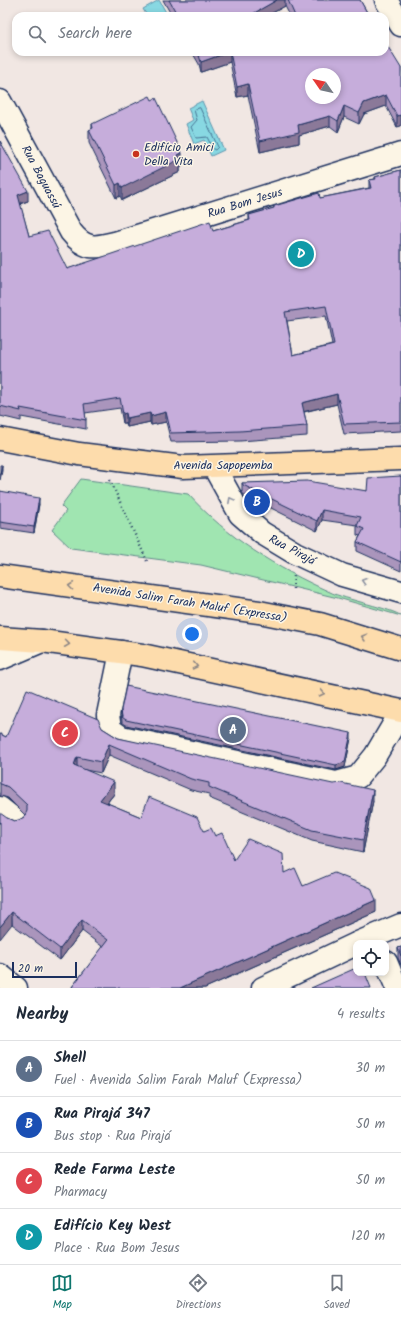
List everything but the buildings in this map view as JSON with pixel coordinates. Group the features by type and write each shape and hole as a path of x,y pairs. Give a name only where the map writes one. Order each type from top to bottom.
{"main road":[{"name":"Avenida Sapopemba","path":"0,439 87,455 183,467 401,460"},
{"name":"Avenida Salim Farah Maluf (Expressa)","path":"0,576 259,612 320,624 401,649"},
{"path":"0,638 42,641 142,655 401,712"}],"street":[{"path":"386,0 401,25"},
{"name":"Rua Baguassú","path":"0,101 68,226 80,243 88,246"},
{"name":"Rua Bom Jesus","path":"88,246 96,247 115,243 401,154"},
{"name":"Rua Pirajá","path":"214,467 240,514 262,533 295,553 342,575 401,592"},
{"path":"0,659 42,641"},
{"path":"121,652 108,715 110,729 121,737 336,783 358,777 375,756 401,712"},
{"path":"369,940 401,925"},
{"path":"263,988 353,947"},
{"path":"389,969 397,988"},
{"path":"0,975 16,988"}],"path":[{"path":"109,478 147,561"}],"green space":[{"path":"81,479 188,494 203,510 236,538 291,573 336,595 389,610 401,616 338,598 201,565 71,548 52,530 66,511 61,506"}],"water":[{"path":"159,0 166,12 145,12 143,9"},
{"path":"202,101 224,150 211,156 204,140 194,144 186,124 193,120 188,108"}],"place":[{"name":"Edifício Amici Della Vita","path":"136,154"},
{"name":"Edifício Key West","path":"301,254"},
{"name":"Rua Pirajá 347","path":"257,502"},
{"name":"Shell","path":"233,730"},
{"name":"Rede Farma Leste","path":"65,733"}]}
